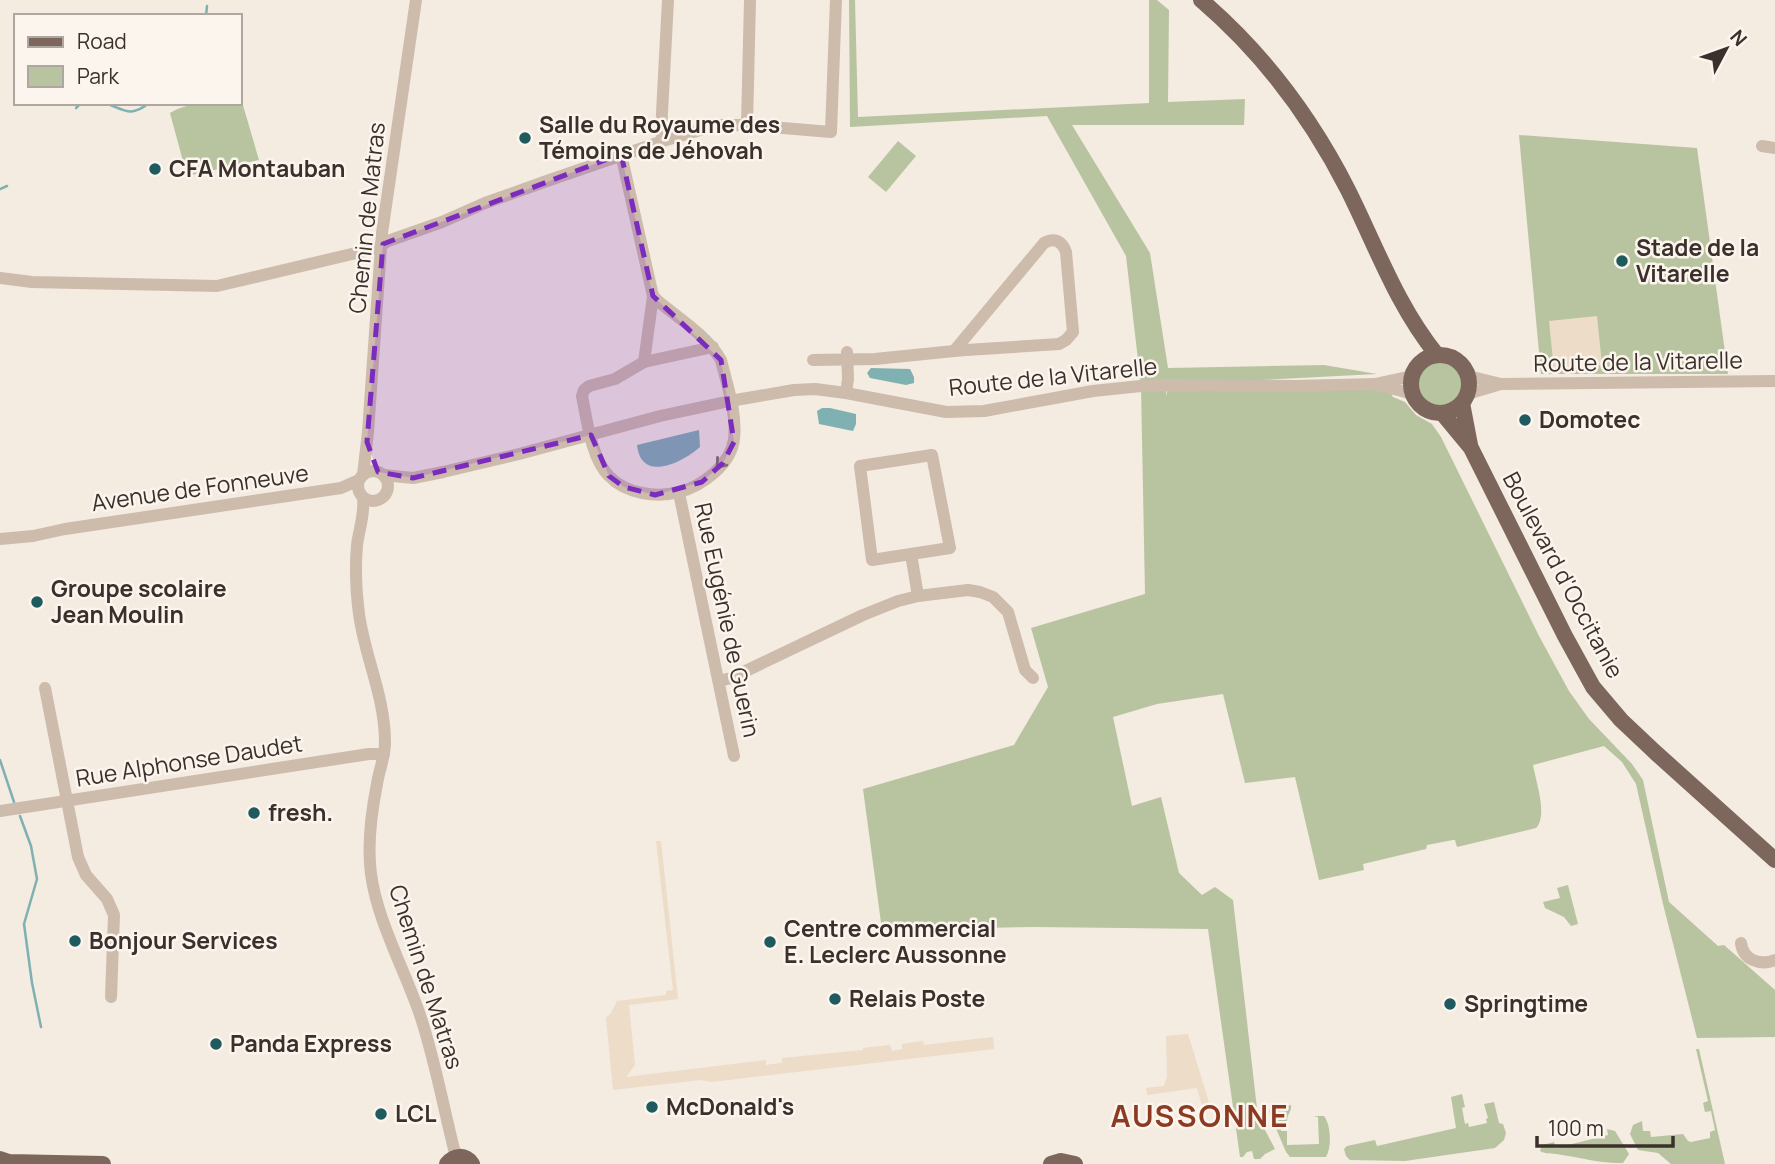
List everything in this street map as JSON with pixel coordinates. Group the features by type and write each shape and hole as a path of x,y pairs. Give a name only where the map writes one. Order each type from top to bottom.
{"main road":[{"path":"1201,0 1262,58 1312,125 1348,190 1405,310 1437,355"},
{"path":"1405,310 1416,350 1411,385 1418,402 1424,408 1442,413 1450,411 1465,398 1469,385 1468,376 1465,369 1453,358 1437,355 1427,359 1415,371"},
{"name":"Boulevard d'Occitanie","path":"1465,398 1471,448"},
{"name":"Boulevard d'Occitanie","path":"1442,413 1471,448 1593,687 1647,745 1775,860"},
{"path":"452,1160 465,1157 472,1164"},
{"path":"1051,1164 1061,1161 1075,1164"},
{"path":"4,1162 103,1164"}],"street":[{"name":"Chemin de Matras","path":"416,0 382,233 364,489 371,506 361,520 356,590 359,616 384,715 384,754 370,832 373,887 433,1057 452,1160"},
{"path":"663,141 661,132 668,0"},
{"path":"747,125 750,0"},
{"path":"0,278 32,282 216,286 377,248 388,241 497,199 621,154 717,125 831,132 836,0"},
{"path":"621,154 653,296 644,362"},
{"path":"813,360 847,356 875,359 1059,344 1073,332 1066,252 1057,240 1044,243 954,351"},
{"path":"653,296 713,347 721,360 735,425 734,442 723,463 702,482 679,492 655,495 637,492 615,482 598,461 582,396 584,390 615,379 644,362 713,347"},
{"path":"846,393 847,356"},
{"name":"Route de la Vitarelle","path":"1375,384 1415,371"},
{"name":"Route de la Vitarelle","path":"1468,376 1501,384 1775,381"},
{"name":"Route de la Vitarelle","path":"412,478 370,471 364,489 383,499 387,493 412,478 519,454 660,416 794,390 815,389 846,393 946,412 984,411 1093,391 1140,386 1375,384 1413,394"},
{"name":"Route de la Vitarelle","path":"1465,398 1501,384"},
{"name":"Chemin de Matras","path":"367,442 371,456 388,483 387,493"},
{"path":"932,455 950,548 911,554 872,560 860,466 932,455"},
{"name":"Avenue de Fonneuve","path":"0,539 33,537 65,529 341,488 364,489"},
{"name":"Rue Eugénie de Guerin","path":"679,492 734,756"},
{"name":"Avenue de Fonneuve","path":"0,532 65,529"},
{"path":"911,554 918,596"},
{"path":"719,681 731,678 898,601 968,590 993,597 1008,612 1025,670 1032,678"},
{"path":"45,688 81,868 107,899 114,915 111,997"},
{"name":"Rue Alphonse Daudet","path":"0,811 369,754 384,754"},
{"path":"1741,943 1742,951 1748,958 1759,962 1775,960"}],"highlighted area":[{"path":"621,154 653,296 721,360 734,442 723,463 702,482 655,495 624,487 609,476 591,435 413,478 378,472 367,442 383,244"}],"green space":[{"path":"849,0 855,0 858,117 1149,103 1149,0 1157,0 1169,10 1168,102 1245,99 1244,125 1072,125 1150,253 1168,368 1324,365 1377,374 1166,385 1166,397 1167,391 1375,389 1390,392 1393,397 1405,402 1416,415 1432,424 1569,691 1589,719 1632,764 1643,780 1669,902 1718,946 1724,945 1775,990 1775,1037 1697,1038 1636,784 1622,762 1604,746 1533,765 1541,807 1536,828 1457,847 1455,840 1427,845 1426,849 1363,864 1364,870 1319,880 1295,777 1245,783 1223,694 1157,704 1113,717 1132,806 1161,797 1179,873 1202,895 1215,887 1233,900 1258,1117 1275,1149 1260,1159 1254,1159 1252,1151 1240,1157 1208,929 1035,927 882,930 863,789 1014,745 1048,687 1031,628 1145,594 1141,386 1126,256 1047,116 850,127"},
{"path":"242,102 259,160 187,176 170,113 186,106 242,105"},
{"name":"Stade de la Vitarelle","path":"1519,135 1697,148 1728,374 1541,374"},
{"path":"898,141 916,156 886,192 868,177"},
{"path":"1440,362 1455,369 1462,384 1455,399 1440,406 1425,399 1418,384 1425,369"},
{"path":"1568,885 1578,924 1571,926 1564,917 1545,908 1543,902 1560,898 1557,888"},
{"path":"1696,1049 1699,1049 1725,1164 1671,1164 1658,1153 1638,1150 1630,1134 1633,1125 1642,1121 1643,1131 1650,1131 1651,1137 1683,1134 1691,1142 1710,1138 1710,1132 1715,1130 1711,1111 1705,1112 1703,1103 1708,1101"},
{"path":"1462,1094 1465,1124 1468,1123 1469,1127 1487,1123 1484,1104 1494,1102 1499,1123 1503,1124 1506,1133 1504,1140 1495,1148 1405,1161 1350,1160 1346,1156 1344,1149 1347,1146 1375,1140 1377,1146 1456,1128 1451,1097"},
{"path":"1291,1105 1287,1121 1280,1122 1281,1131 1287,1131 1287,1145 1319,1144 1318,1117 1313,1116 1324,1116 1330,1136 1326,1157 1290,1157 1286,1152 1269,1112 1270,1108"},
{"path":"1607,1129 1615,1131 1629,1154 1623,1163 1540,1151 1542,1145 1554,1142 1556,1148 1608,1135"}],"shaded area":[{"path":"1597,316 1602,365 1554,370 1549,321"},
{"path":"656,841 661,841 678,999 629,1005 635,1065 626,1077 766,1060 766,1065 782,1063 782,1058 890,1045 892,1051 902,1049 902,1044 923,1041 924,1045 993,1037 994,1049 711,1082 701,1080 613,1090 606,1018 617,1001 666,995 666,991 673,990"},
{"path":"1188,1034 1211,1109 1203,1109 1197,1088 1147,1095 1146,1088 1164,1086 1167,1077 1166,1036"}],"water":[{"path":"871,368 910,369 914,383 906,385 870,378 867,373"},
{"path":"822,408 856,414 853,431 819,424 817,411"},
{"path":"699,430 700,447 683,459 654,467 646,464 640,457 637,445"}],"waterway":[{"path":"206,14 207,6"},
{"path":"76,108 79,105"},
{"path":"110,105 132,111 146,105"},
{"path":"0,189 7,186"},
{"path":"0,760 14,802"},
{"path":"20,816 31,846 37,879 24,924 41,1027"}],"place":[{"name":"Salle du Royaume des Témoins de Jéhovah","path":"525,138"},
{"name":"CFA Montauban","path":"155,169"},
{"name":"Stade de la Vitarelle","path":"1622,261"},
{"name":"Domotec","path":"1525,420"},
{"name":"Groupe scolaire Jean Moulin","path":"37,602"},
{"name":"fresh.","path":"254,813"},
{"name":"Bonjour Services","path":"75,941"},
{"name":"Centre commercial E. Leclerc Aussonne","path":"770,942"},
{"name":"Relais Poste","path":"835,999"},
{"name":"Springtime","path":"1450,1004"},
{"name":"Panda Express","path":"216,1044"},
{"name":"McDonald's","path":"652,1107"},
{"name":"LCL","path":"381,1114"}],"district":[{"name":"AUSSONNE","path":"1200,1117"}]}
